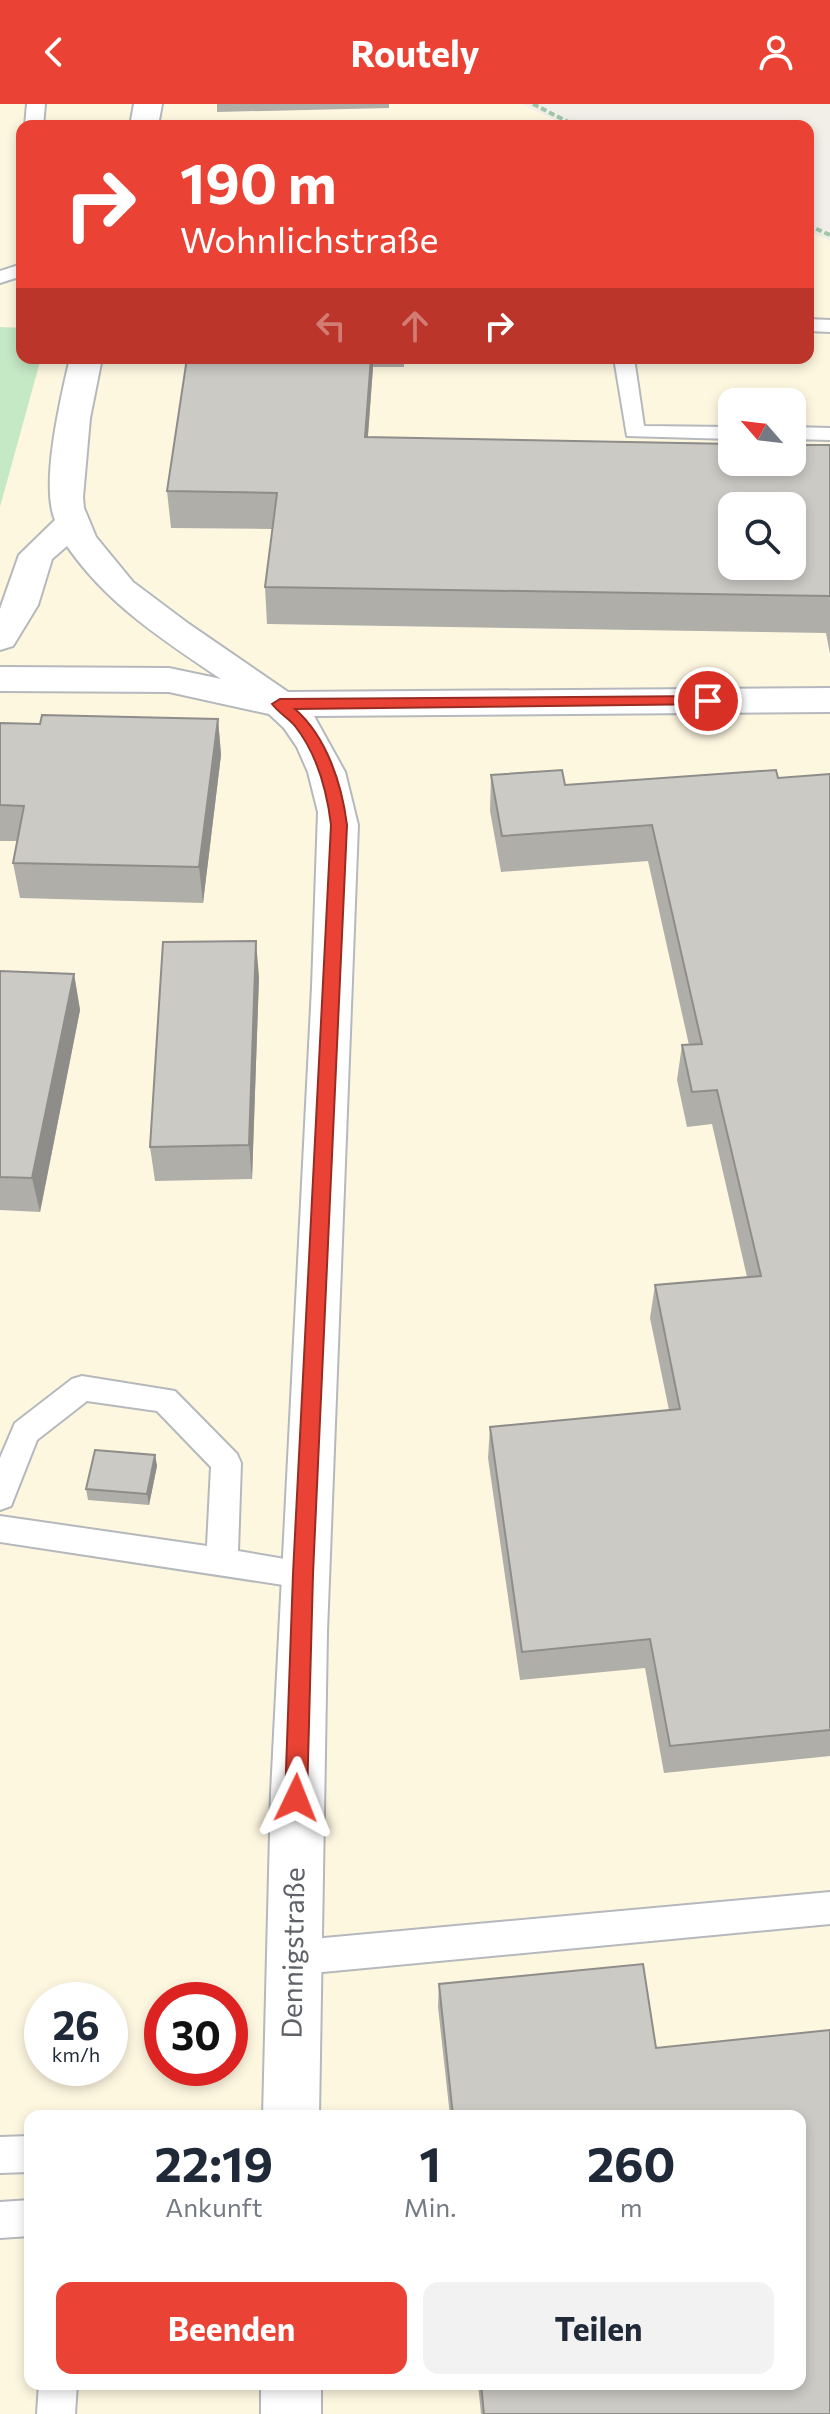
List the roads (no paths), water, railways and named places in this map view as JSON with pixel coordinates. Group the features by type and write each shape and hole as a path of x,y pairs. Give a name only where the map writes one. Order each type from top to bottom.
{"street":[{"path":"0,638 20,605 36,555 73,522 67,506 71,426 85,364"},
{"name":"Dennigstraße","path":"73,522 91,555 118,586 150,614 280,704 300,722 335,790 339,825 303,1574 291,1958 291,2110"},
{"path":"0,679 169,680 280,704 830,700"},
{"path":"291,2390 291,2414"}],"lane":[{"path":"625,364 634,432 718,433"},
{"path":"806,433 830,434"},
{"path":"0,1497 25,1432 82,1388 165,1400 226,1463 222,1562"},
{"path":"0,1529 303,1574"},
{"path":"291,1958 830,1908"},
{"path":"0,2155 24,2154"},
{"path":"0,2220 24,2218"},
{"path":"56,2414 58,2390"}]}
